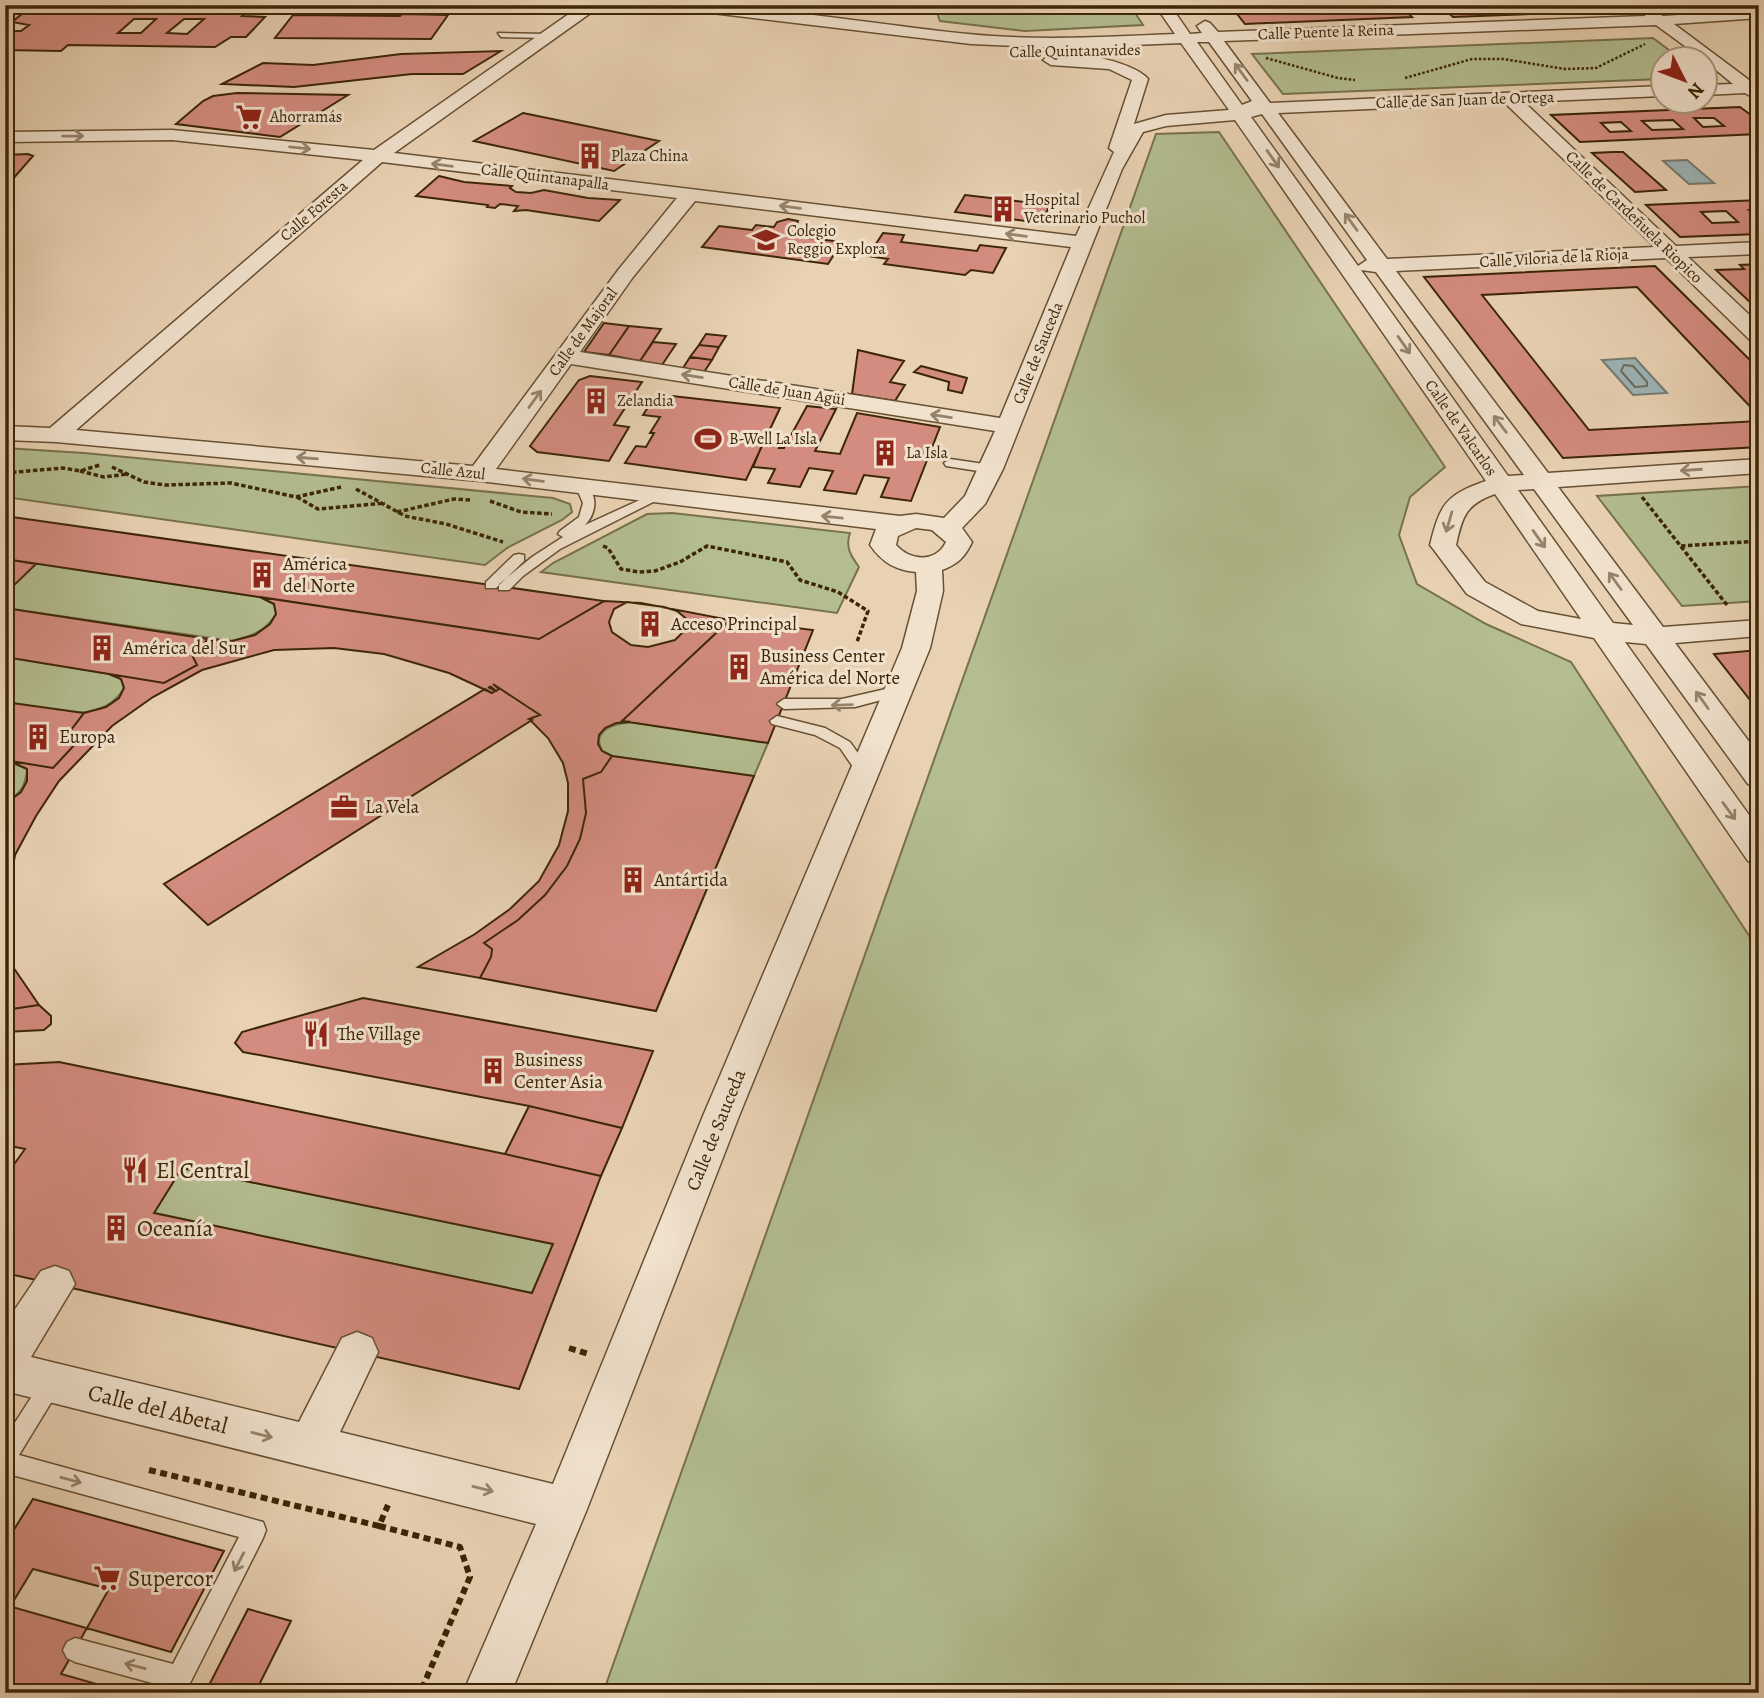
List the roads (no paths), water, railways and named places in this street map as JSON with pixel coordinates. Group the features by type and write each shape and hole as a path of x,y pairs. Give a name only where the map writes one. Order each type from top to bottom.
{"street":[{"path":"584,6 620,5"},
{"name":"Calle Quintanavides","path":"679,5 914,29 1016,43 1190,43"},
{"name":"Calle de Valcarlos","path":"1162,5 1759,853"},
{"path":"1639,5 1680,23 1755,91"},
{"name":"Calle Foresta","path":"56,435 378,156 584,6"},
{"name":"Calle de Valcarlos","path":"1194,11 1759,777"},
{"path":"1421,11 1439,28"},
{"name":"Calle Puente la Reina","path":"1218,41 1680,23 1759,14"},
{"name":"Calle Puente la Reina","path":"1190,43 1439,28 1759,24"},
{"name":"Calle Quintanavides","path":"914,29 1008,53 1190,43"},
{"name":"Calle de Sauceda","path":"948,528 976,499 991,469 1113,169 1140,79 1132,71 1112,66 1042,60 1008,53"},
{"path":"1718,90 1755,91"},
{"name":"Calle de San Juan de Ortega","path":"1237,109 1648,92"},
{"name":"Calle de Cardeñuela Riopico","path":"1510,98 1759,336"},
{"path":"1126,120 1147,108 1237,109"},
{"name":"Calle de Sauceda","path":"1113,169 1136,129 1168,118 1237,109"},
{"name":"Calle Quintanapalla","path":"5,137 172,135 378,156 1083,243"},
{"name":"Calle de Majoral","path":"480,474 626,272 690,195"},
{"name":"Calle Viloria de la Rioja","path":"1349,267 1759,248"},
{"name":"Calle de Juan Agüi","path":"565,356 1008,426"},
{"name":"Calle Azul","path":"5,433 56,435 480,474 900,524"},
{"path":"1752,628 1655,636 1604,631 1531,618 1476,588 1443,545 1451,512 1474,493 1500,484 1541,479 1759,466"},
{"path":"934,522 948,528 956,534 959,542 957,549 951,556 929,565 909,564 886,551 883,539 892,528 900,524 934,522"},
{"name":"Calle de Sauceda","path":"487,1693 565,1509 721,1116 916,648 930,591 929,565"},
{"path":"5,1360 55,1284"},
{"path":"310,1446 357,1352"},
{"name":"Calle del Abetal","path":"5,1371 565,1509"}],"lane":[{"path":"501,35 545,36"},
{"path":"950,463 991,469"},
{"path":"582,487 591,501 587,517 574,528 515,561 498,586 529,562 614,516 659,496"},
{"path":"783,704 843,706 865,703 899,691"},
{"path":"777,721 820,732 845,745 865,773"},
{"path":"51,1382 5,1460 256,1530 176,1686 75,1650"}],"water":[{"path":"1687,160 1714,183 1689,184 1663,161"},
{"path":"1635,358 1667,393 1633,395 1602,360"}],"place":[{"name":"Ahorramás","path":"249,117"},
{"name":"Plaza China","path":"590,156"},
{"name":"Hospital Veterinario Puchol","path":"1003,209"},
{"name":"Colegio Reggio Explora","path":"766,240"},
{"name":"Zelandia","path":"596,401"},
{"name":"B-Well La Isla","path":"708,439"},
{"name":"La Isla","path":"885,453"},
{"name":"América del Norte","path":"262,575"},
{"name":"Acceso Principal","path":"650,624"},
{"name":"América del Sur","path":"102,648"},
{"name":"Business Center América del Norte","path":"739,667"},
{"name":"Europa","path":"38,737"},
{"name":"La Vela","path":"344,807"},
{"name":"Antártida","path":"633,880"},
{"name":"The Village","path":"316,1034"},
{"name":"Business Center Asia","path":"493,1071"},
{"name":"El Central","path":"135,1170"},
{"name":"Oceanía","path":"116,1228"},
{"name":"Supercor","path":"107,1578"}]}
